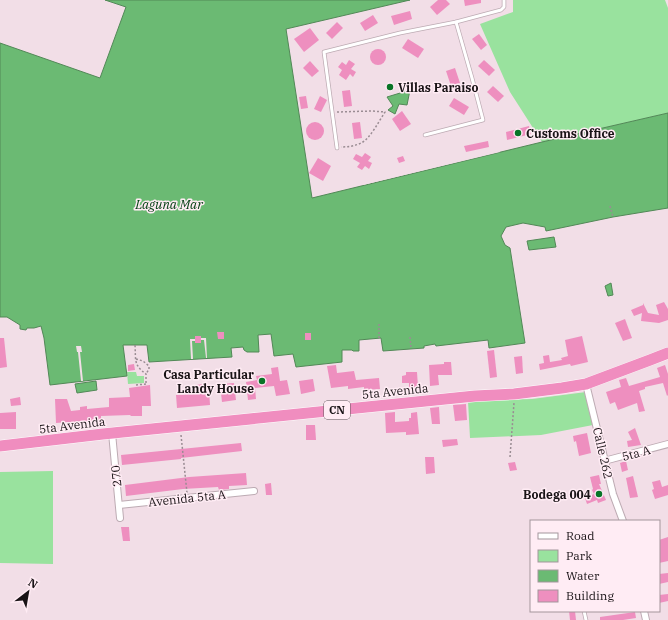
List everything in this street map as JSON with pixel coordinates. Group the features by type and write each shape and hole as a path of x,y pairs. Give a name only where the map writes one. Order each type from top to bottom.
{"highway":[{"name":"5ta Avenida","path":"0,446 112,433 562,388 586,384 668,353"}],"street":[{"name":"Calle 262","path":"586,384 604,461 613,494 623,520"},
{"name":"270","path":"112,433 120,518"},
{"name":"5ta A","path":"604,461 668,444"},
{"name":"Avenida 5ta A","path":"119,505 254,491"}],"lane":[{"path":"337,148 324,52 400,33 456,22 501,10 504,8 504,0"},
{"path":"425,135 483,120 456,22"}],"path":[{"path":"332,112 372,110 385,112 370,136 362,143 337,148"},
{"path":"610,206 613,217"},
{"path":"379,324 379,338"},
{"path":"410,337 411,349"},
{"path":"136,345 136,364 139,369 146,374"},
{"path":"136,359 143,361 149,366 146,374 146,385 136,385"},
{"path":"510,457 514,394"},
{"path":"180,427 188,498"}],"green space":[{"path":"513,0 665,0 668,8 668,113 542,142 510,92 480,24 513,12"},
{"path":"127,372 136,372 137,376 144,376 144,383 128,384"},
{"path":"586,392 593,425 541,435 470,438 468,401 532,399"},
{"path":"53,471 53,564 0,563 0,472"}],"water":[{"name":"Laguna Mar","path":"105,0 410,0 286,29 312,198 668,113 668,208 613,217 546,231 545,227 523,223 506,227 501,236 505,245 510,248 525,343 489,348 488,340 436,346 435,344 424,346 424,348 383,351 381,338 359,340 359,351 342,350 342,362 296,367 293,354 274,356 271,334 258,335 259,352 247,352 243,347 231,348 232,357 149,362 147,345 123,345 127,376 50,385 41,326 27,328 26,330 20,329 20,325 7,317 0,317 0,43 100,78 126,7"},
{"path":"410,90 407,105 399,104 395,114 388,110 393,106 387,97"},
{"path":"554,237 556,247 529,250 527,241"},
{"path":"611,283 613,295 608,296 605,286"},
{"path":"96,381 97,390 77,393 75,384"}],"pier":[{"path":"499,150 500,152 363,185 363,183"},
{"path":"195,336 206,338 207,358 204,340 201,340 201,343 195,343 195,341 192,341 193,359 191,359 190,339 195,339"},
{"path":"76,346 81,346 82,352 80,352 83,381 81,381"}],"building":[{"path":"438,0 446,0 450,4 437,15 430,7"},
{"path":"464,0 481,0 481,3 465,6"},
{"path":"410,11 412,19 394,25 391,16"},
{"path":"373,15 378,23 365,31 360,23"},
{"path":"337,22 343,28 332,39 326,33"},
{"path":"310,28 319,40 304,52 294,39"},
{"path":"479,34 487,45 481,50 472,39"},
{"path":"408,39 424,49 418,58 402,48"},
{"path":"378,49 384,51 386,57 384,63 378,65 372,63 370,57 372,51"},
{"path":"349,60 355,64 351,69 356,72 353,77 350,74 346,80 339,75 342,70 338,67 342,62 346,65"},
{"path":"484,60 495,70 489,76 478,66"},
{"path":"310,61 319,71 312,77 303,68"},
{"path":"455,68 460,83 451,86 446,71"},
{"path":"493,86 504,96 498,102 487,92"},
{"path":"350,90 352,106 344,107 342,91"},
{"path":"306,96 308,108 301,109 299,97"},
{"path":"320,96 327,100 321,112 314,109"},
{"path":"454,98 469,107 464,115 449,106"},
{"path":"402,111 411,124 400,131 392,119"},
{"path":"315,122 321,125 324,131 321,137 315,140 309,137 306,131 309,125"},
{"path":"360,122 362,138 354,139 352,123"},
{"name":"Customs Office","path":"529,126 531,134 507,140 506,132"},
{"path":"488,141 489,147 466,152 464,146"},
{"path":"365,153 371,157 368,161 372,163 369,169 365,166 362,170 357,167 360,163 353,159 356,154 362,157"},
{"path":"403,156 405,161 399,163 397,158"},
{"path":"318,158 331,166 323,181 309,173"},
{"path":"664,302 668,309 668,320 659,323 641,321 642,313 634,316 631,310 643,305 643,303 648,313 659,315 656,305"},
{"path":"625,319 632,338 623,341 615,323"},
{"path":"217,332 224,332 224,339 218,339"},
{"path":"305,333 311,333 311,340 305,340"},
{"path":"195,336 201,336 201,343 195,343"},
{"path":"582,336 588,362 540,370 539,364 544,363 543,356 549,355 550,362 562,360 561,358 568,356 565,340"},
{"path":"0,338 4,338 7,367 0,368"},
{"path":"494,350 497,377 490,378 487,351"},
{"path":"522,356 523,373 516,374 514,357"},
{"path":"444,362 451,362 452,375 438,375 439,385 430,386 429,365 444,364"},
{"path":"134,364 135,370 128,371 128,365"},
{"path":"336,365 337,373 354,371 356,380 379,378 380,389 364,390 364,387 348,389 348,386 331,388 327,366"},
{"path":"665,365 668,374 667,396 663,383 645,387 645,389 639,391 645,411 639,412 637,403 618,410 615,402 610,404 606,392 621,387 619,380 626,378 629,386 660,377 657,368"},
{"path":"278,367 280,381 287,380 290,394 276,396 274,386 255,388 256,399 248,400 246,382 257,380 256,376 272,374 271,368"},
{"path":"406,372 417,372 418,387 409,388 409,383 402,383 402,376 406,375"},
{"path":"313,379 315,391 301,394 299,381"},
{"path":"234,383 236,400 222,402 220,384"},
{"path":"204,384 204,390 209,389 210,405 177,408 176,395 196,394 195,385"},
{"path":"150,385 151,406 142,406 142,416 101,416 101,422 69,425 69,422 56,423 55,399 67,399 71,411 80,410 80,407 87,406 87,409 109,407 109,398 130,397 129,388"},
{"path":"20,397 21,405 11,406 10,399"},
{"path":"466,404 467,420 455,421 453,405"},
{"path":"439,407 440,424 432,424 430,408"},
{"path":"16,412 16,429 0,429 0,413"},
{"path":"395,412 395,422 409,421 409,418 411,418 411,413 417,412 419,434 406,435 406,432 386,433 385,413"},
{"path":"306,425 315,425 316,440 306,440"},
{"path":"635,428 641,445 628,447 627,441 632,440 628,432"},
{"path":"587,433 591,453 579,456 576,441 574,442 573,436"},
{"path":"457,439 458,445 443,447 442,440"},
{"path":"241,443 242,451 122,465 121,455"},
{"path":"425,457 434,457 435,473 426,474"},
{"path":"626,461 628,470 622,472 620,463"},
{"path":"515,462 517,470 510,471 508,463"},
{"path":"246,473 247,485 229,486 229,489 219,490 218,487 183,489 126,496 125,485 189,477"},
{"path":"599,475 601,484 599,484 606,500 598,503 597,500 587,504 585,498 594,494 590,477"},
{"path":"633,476 638,497 630,498 626,478"},
{"path":"660,480 662,487 668,485 668,495 655,499 652,490 654,489 652,482"},
{"path":"271,483 272,495 266,495 265,484"},
{"path":"121,527 129,527 130,541 123,541"},
{"path":"668,537 668,561 660,563 660,540"},
{"path":"668,573 668,582 660,584 660,574"},
{"path":"668,594 668,601 660,603 660,595"},
{"path":"569,612 575,612 576,620 570,620"},
{"path":"635,612 636,618 623,620 600,620 600,617"}],"place":[{"name":"Villas Paraiso","path":"390,87"},
{"name":"Customs Office","path":"518,133"},
{"name":"Casa Particular Landy House","path":"262,381"},
{"name":"Bodega 004","path":"599,494"}]}
